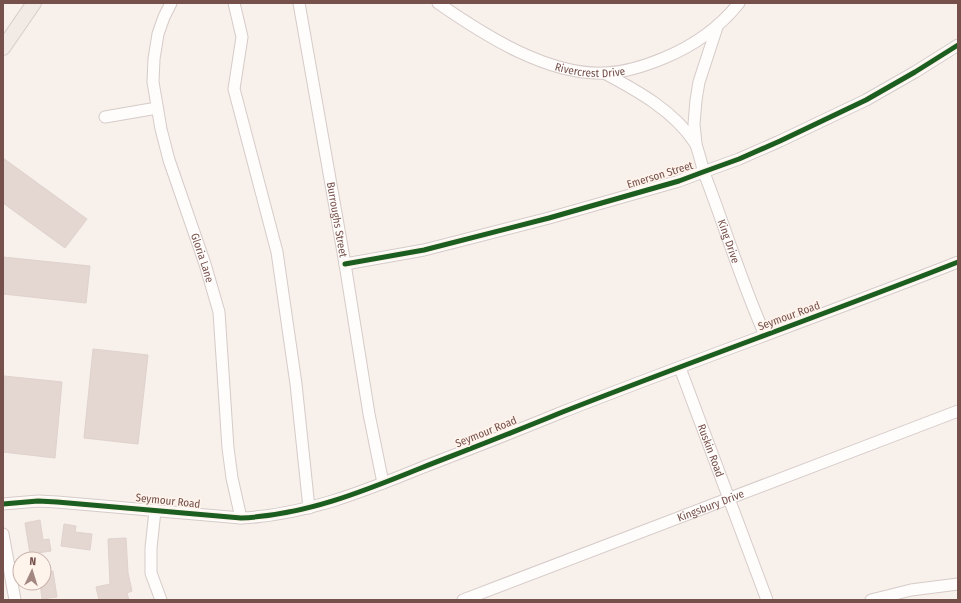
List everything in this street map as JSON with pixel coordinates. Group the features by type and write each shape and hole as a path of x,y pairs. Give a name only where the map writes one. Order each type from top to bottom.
{"main road":[{"path":"3,48 34,3"}],"street":[{"name":"Gloria Lane","path":"171,3 158,34 154,60 153,82 157,108 169,160 205,264 219,312 228,448 232,478 241,518"},
{"path":"234,3 242,37 234,89 277,252 296,384 309,508"},
{"name":"Burroughs Street","path":"299,3 345,264 368,406 383,483"},
{"name":"Rivercrest Drive","path":"438,3 482,32 531,57 569,70 604,73 638,68 694,44 717,26 739,3"},
{"name":"King Drive","path":"717,26 699,82 694,124 696,145 703,172 721,218 740,274 765,335"},
{"name":"Emerson Street","path":"345,264 424,250 542,220 608,202 703,172 739,159 866,100 958,45"},
{"name":"King Drive","path":"604,73 660,107 682,128 696,145"},
{"path":"105,117 157,108"},
{"name":"Seymour Road","path":"3,504 38,501 57,502 241,518 266,517 330,503 958,262"},
{"name":"Ruskin Road","path":"680,368 767,600"},
{"name":"Kingsbury Drive","path":"463,600 958,411"},
{"path":"155,510 151,548 151,573 161,600"},
{"path":"3,534 15,600"},
{"path":"871,600 911,590 958,584"}],"building":[{"path":"3,158 87,219 65,248 3,203"},
{"path":"3,257 90,266 86,303 3,294"},
{"path":"93,349 148,355 138,444 84,438"},
{"path":"4,376 62,382 55,458 3,452"},
{"path":"40,520 43,540 49,539 51,551 30,551 25,523"},
{"path":"64,524 76,526 75,532 92,534 90,550 61,546"},
{"path":"126,538 128,573 132,591 127,593 129,600 99,600 96,587 110,584 108,539"},
{"path":"52,571 57,597 42,599 41,591 52,591"}],"cycle path":[{"path":"345,264 424,250 549,218 679,181 739,159 866,100 958,45"},
{"path":"3,504 38,501 57,502 241,518 265,516 311,507 377,486 610,394 958,262"}]}
